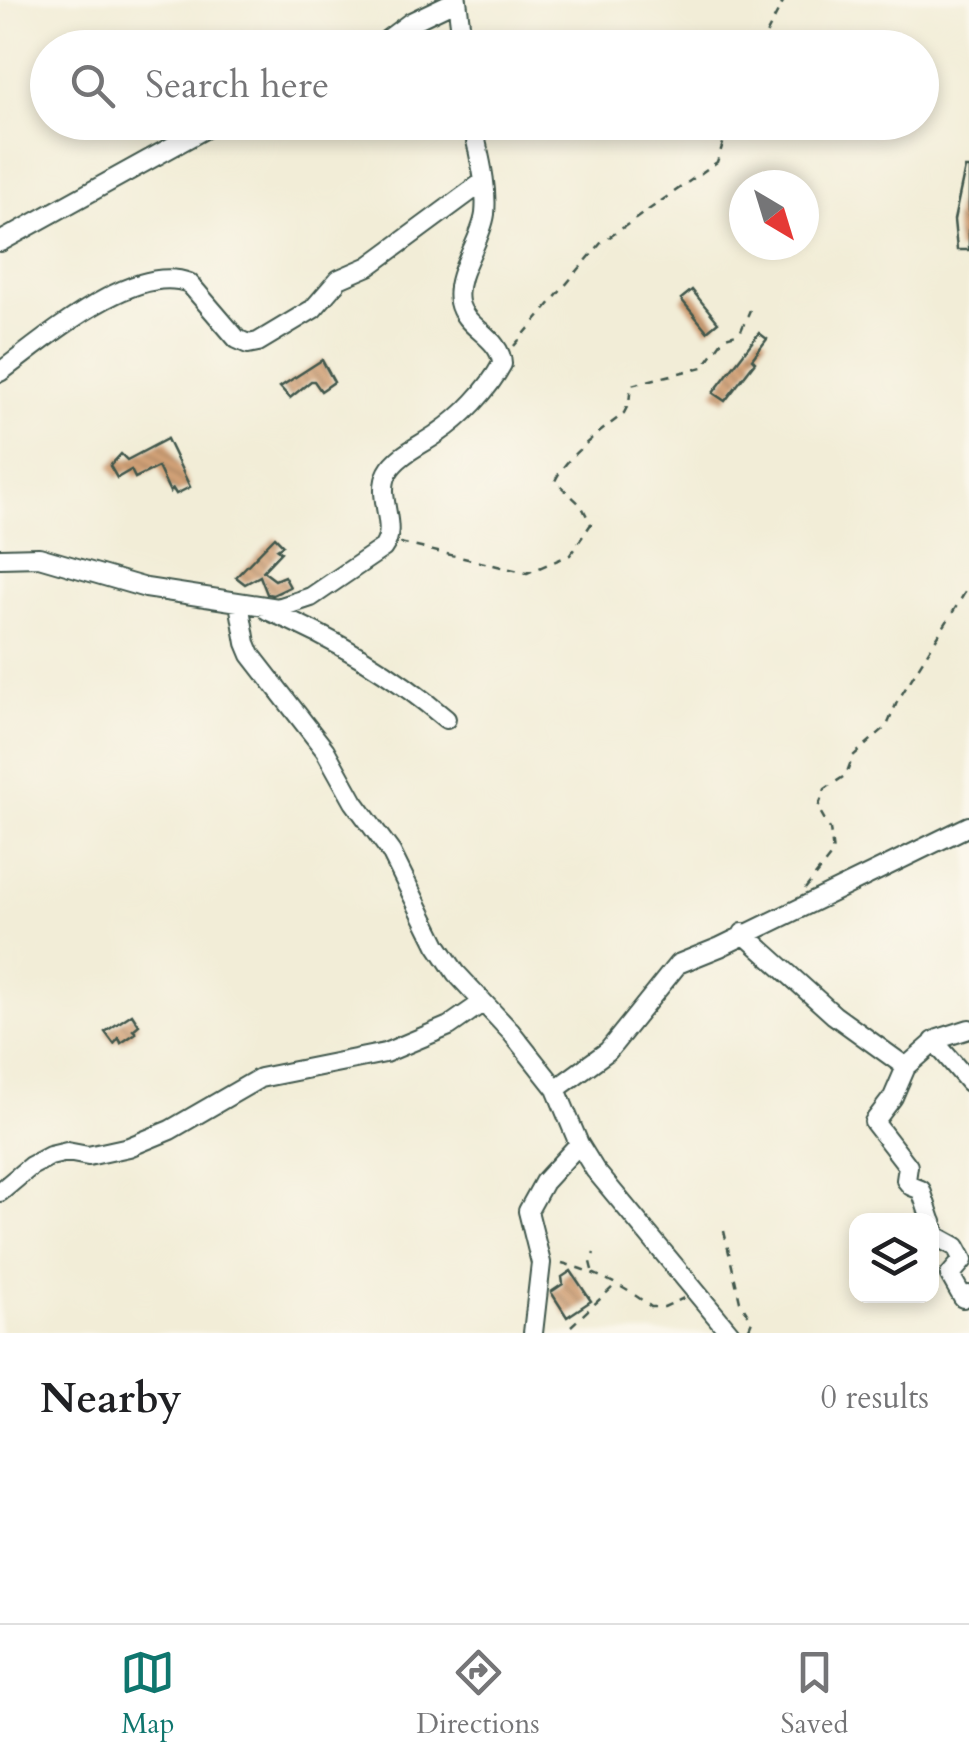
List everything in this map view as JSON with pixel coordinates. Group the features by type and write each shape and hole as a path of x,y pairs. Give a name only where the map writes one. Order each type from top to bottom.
{"street":[{"path":"400,30 458,0 461,30"},
{"path":"0,242 184,140"},
{"path":"262,608 278,608 311,597 373,556 388,540 384,490 390,468 463,412 500,369 502,358 466,316 459,301 463,276 484,221 483,182 475,140"},
{"path":"0,372 100,300 166,280 189,283 241,342 258,342 313,309 339,279 369,266 483,182"},
{"path":"0,558 39,557 126,583 262,608 361,656 446,719"},
{"path":"239,603 251,656 326,750 354,802 391,852 437,945 556,1088 579,1144 618,1199 730,1333"},
{"path":"556,1088 608,1051 678,964 969,826"},
{"path":"743,933 834,1015 906,1067"},
{"path":"0,1192 50,1156 66,1152 88,1156 129,1147 170,1130 260,1078 385,1053 449,1026 482,1003"},
{"path":"928,1213 921,1190 906,1180 908,1166 874,1122 906,1067 934,1042 969,1029"},
{"path":"934,1042 969,1082"},
{"path":"533,1333 541,1263 528,1211 544,1182 579,1144"},
{"path":"939,1238 956,1247 963,1260 950,1275 963,1298 969,1295"}],"path":[{"path":"768,30 784,0"},
{"path":"502,358 601,243 717,162 724,140"},
{"path":"388,540 527,573 570,555 591,524 581,505 555,481 559,473 624,413 630,385 703,368 725,337 740,334 750,310"},
{"path":"804,905 803,892 833,852 830,829 818,808 825,789 846,776 853,756 888,726 896,702 969,586"},
{"path":"724,1231 740,1301 752,1321 747,1333"},
{"path":"592,1272 590,1262 594,1253"},
{"path":"562,1263 592,1272 634,1293 651,1307 664,1307 694,1292"},
{"path":"571,1326 616,1286"}],"building":[{"path":"965,168 969,168 969,250 957,250 954,220"},
{"path":"692,290 718,322 707,331 681,299"},
{"path":"759,333 767,339 725,401 713,393"},
{"path":"322,360 334,382 321,391 311,381 290,398 280,387"},
{"path":"167,439 190,487 176,494 173,489 170,492 158,467 135,478 131,470 117,478 110,466 121,454 127,460"},
{"path":"275,537 283,545 277,549 281,552 263,571 275,580 284,576 290,587 273,595 267,594 260,576 245,584 236,577"},
{"path":"132,1014 139,1025 133,1030 136,1033 121,1043 119,1038 114,1044 105,1032"},
{"path":"571,1271 591,1301 567,1317 551,1292 563,1284 562,1277"}]}
